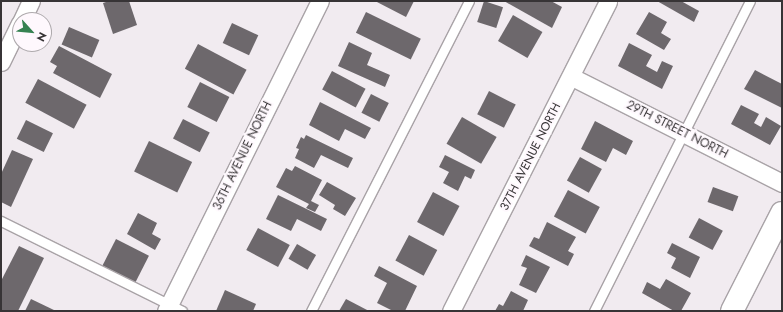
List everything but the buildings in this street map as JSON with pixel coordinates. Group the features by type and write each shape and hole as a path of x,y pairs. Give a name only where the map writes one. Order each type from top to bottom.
{"main road":[{"path":"732,311 782,212"}],"street":[{"path":"26,12 31,1"},
{"name":"36TH AVENUE NORTH","path":"172,309 320,1"},
{"name":"37TH AVENUE NORTH","path":"451,311 572,77 608,1"},
{"path":"1,62 12,39"},
{"name":"29TH STREET NORTH","path":"572,77 782,183"}],"lane":[{"path":"311,311 469,1"},
{"path":"594,311 750,1"},
{"path":"1,221 172,309"}]}
